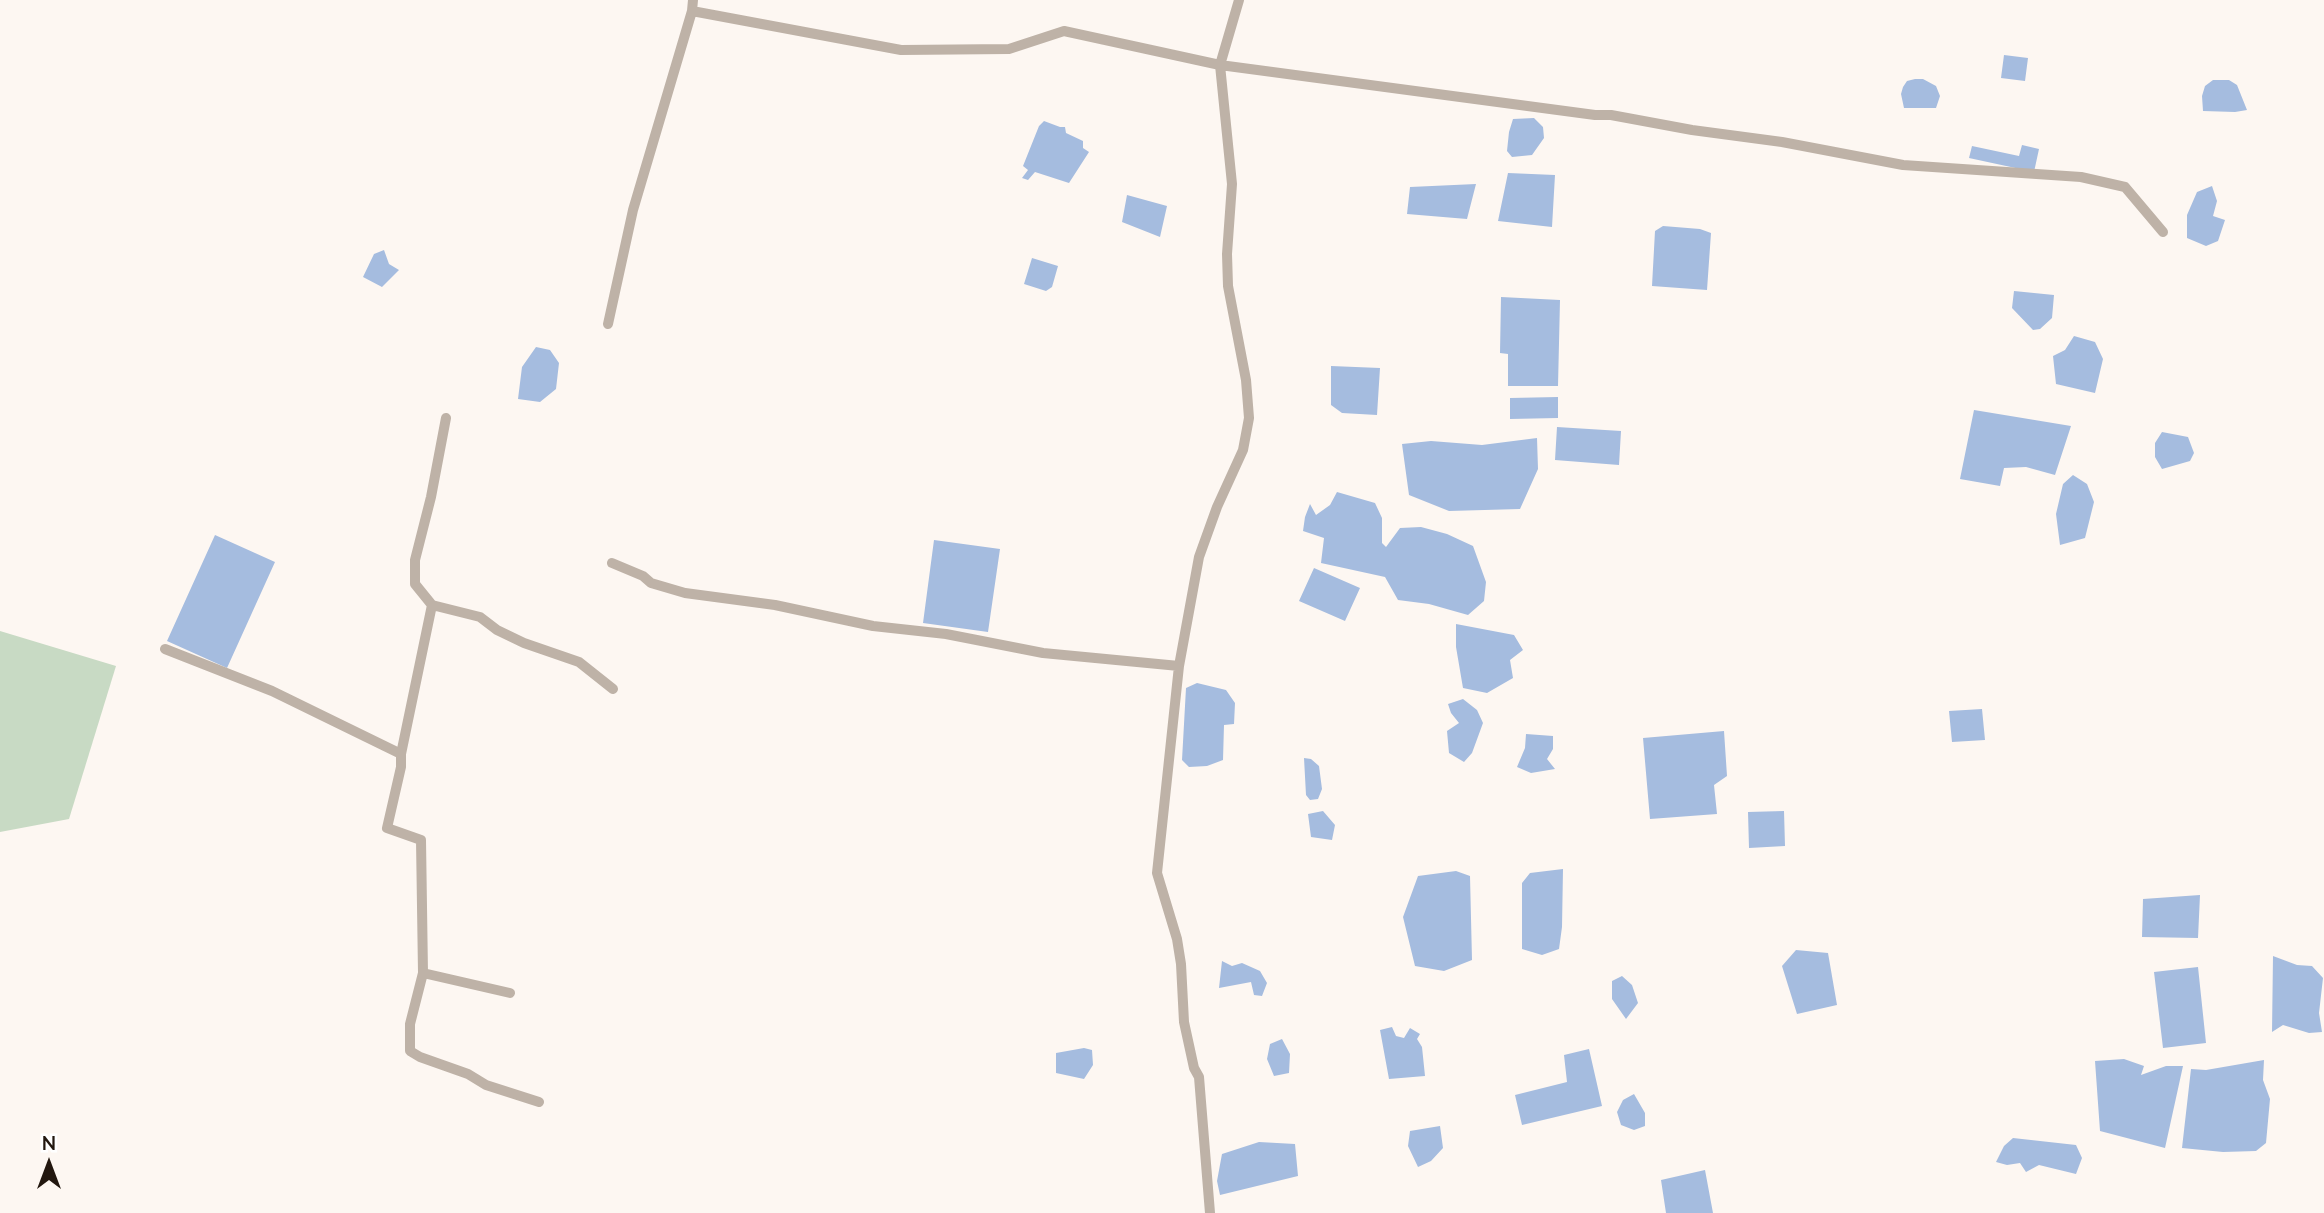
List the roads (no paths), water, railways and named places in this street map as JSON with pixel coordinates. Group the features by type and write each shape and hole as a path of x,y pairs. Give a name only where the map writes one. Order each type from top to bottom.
{"street":[{"path":"1210,1213 1199,1077 1194,1068 1184,1022 1177,939 1157,873 1179,666 1199,557 1217,507 1243,450 1249,418 1246,380 1228,286 1227,254 1232,184 1220,65 1239,0"},
{"path":"608,324 633,210 692,5 890,49 1009,48 1064,31 1220,65 1611,116 1782,142 1903,165 2081,177 2125,187 2163,232"},
{"path":"446,418 431,497 415,560 415,584 432,605 480,617 524,643 579,662 613,689"},
{"path":"612,563 643,576 651,583 685,593 775,605 873,626 946,634 1043,653 1179,666"},
{"path":"432,605 387,828 421,840 423,973 410,1024 410,1051 467,1074 486,1085 539,1102"},
{"path":"165,649 272,691 401,754"},
{"path":"423,973 510,993"}],"water":[{"path":"2004,55 2028,58 2025,81 2001,78"},
{"path":"1923,79 1936,86 1940,96 1936,108 1904,108 1901,94 1903,87 1907,81"},
{"path":"2213,80 2229,80 2237,85 2247,110 2203,111 2202,96 2205,86"},
{"path":"1534,118 1543,127 1544,138 1532,155 1512,157 1507,151 1513,119"},
{"path":"1044,121 1065,127 1066,133 1083,141 1083,148 1089,152 1069,183 1035,172 1028,180 1022,178 1028,170 1023,166 1039,126"},
{"path":"2022,145 2039,149 2034,172 1969,158 1972,146 2019,156"},
{"path":"1508,173 1555,175 1552,227 1498,221"},
{"path":"1476,184 1467,219 1407,214 1410,187"},
{"path":"2212,186 2217,201 2213,216 2225,220 2218,241 2206,246 2187,238 2187,215 2197,192"},
{"path":"1127,195 1167,206 1160,237 1122,222"},
{"path":"1663,226 1700,229 1711,233 1707,290 1652,286 1655,231"},
{"path":"384,250 389,264 399,270 382,287 363,277 374,254"},
{"path":"1032,258 1058,266 1052,287 1046,291 1024,284"},
{"path":"2014,291 2054,295 2052,318 2040,329 2033,330 2012,308"},
{"path":"1501,297 1560,300 1558,386 1508,386 1508,354 1500,353"},
{"path":"2074,336 2095,342 2103,359 2095,393 2056,384 2053,356 2065,350"},
{"path":"536,347 550,350 559,363 556,389 540,402 518,399 522,367"},
{"path":"1331,366 1380,368 1377,415 1342,413 1331,405"},
{"path":"1558,397 1558,418 1510,419 1510,398"},
{"path":"1974,410 2071,426 2055,475 2026,467 2004,468 2000,486 1960,479"},
{"path":"1557,427 1621,431 1619,465 1555,460"},
{"path":"2162,432 2188,437 2194,453 2190,461 2162,469 2155,457 2155,443"},
{"path":"1537,438 1538,469 1520,509 1449,511 1409,495 1402,444 1431,441 1482,445"},
{"path":"2073,475 2087,484 2094,502 2085,538 2060,545 2056,514 2063,484"},
{"path":"1337,492 1375,503 1382,518 1382,543 1386,547 1400,528 1421,527 1447,534 1473,546 1486,582 1484,601 1468,615 1429,604 1398,600 1385,577 1321,563 1324,538 1303,531 1305,517 1310,504 1316,515 1330,505"},
{"path":"215,535 275,562 227,668 167,641"},
{"path":"934,540 1000,549 988,632 923,623"},
{"path":"1314,568 1360,588 1345,621 1299,601"},
{"path":"1456,624 1514,635 1523,650 1510,660 1513,678 1487,693 1463,688 1456,647"},
{"path":"1197,683 1226,690 1235,703 1234,724 1224,725 1223,760 1207,766 1189,767 1182,760 1186,688"},
{"path":"1463,699 1477,710 1483,723 1472,753 1464,762 1449,753 1447,731 1459,723 1448,704"},
{"path":"1982,709 1985,740 1952,742 1949,711"},
{"path":"1724,731 1727,776 1714,785 1717,814 1650,819 1643,738"},
{"path":"1526,734 1553,736 1553,749 1547,759 1555,769 1531,773 1517,767 1525,748"},
{"path":"1304,758 1311,759 1319,766 1322,789 1318,799 1310,800 1306,795"},
{"path":"1323,811 1335,825 1332,840 1311,837 1308,814"},
{"path":"1784,811 1785,846 1749,848 1748,812"},
{"path":"1563,869 1559,949 1542,955 1522,949 1522,883 1530,873"},
{"path":"1456,871 1470,876 1472,960 1444,971 1415,966 1403,917 1418,876"},
{"path":"2200,895 2198,938 2142,937 2143,899"},
{"path":"1796,950 1828,953 1837,1005 1797,1014 1782,966"},
{"path":"2273,956 2297,965 2312,966 2323,978 2319,1013 2322,1032 2309,1033 2283,1025 2272,1032"},
{"path":"1222,961 1232,966 1242,963 1260,971 1267,983 1262,996 1254,995 1251,982 1219,988"},
{"path":"2198,967 2206,1043 2163,1048 2154,972"},
{"path":"1622,976 1632,985 1638,1003 1626,1019 1612,999 1612,981"},
{"path":"1392,1027 1396,1036 1404,1038 1410,1028 1420,1034 1417,1039 1422,1047 1425,1076 1389,1079 1380,1030"},
{"path":"1282,1039 1290,1054 1289,1073 1274,1076 1267,1059 1270,1044"},
{"path":"1084,1048 1092,1050 1093,1065 1084,1079 1056,1073 1056,1053"},
{"path":"1589,1049 1602,1106 1522,1125 1515,1095 1567,1082 1564,1055"},
{"path":"2124,1059 2144,1066 2141,1075 2166,1066 2183,1066 2165,1148 2100,1131 2095,1061"},
{"path":"2264,1060 2263,1080 2270,1099 2266,1143 2256,1151 2223,1152 2182,1148 2191,1069 2206,1070"},
{"path":"1634,1094 1645,1113 1645,1126 1634,1130 1621,1125 1617,1112 1623,1100"},
{"path":"1440,1126 1443,1148 1431,1161 1418,1167 1408,1146 1410,1131"},
{"path":"2013,1138 2076,1145 2082,1158 2076,1174 2039,1165 2026,1172 2020,1163 2007,1165 1996,1162 2004,1146"},
{"path":"1259,1142 1295,1144 1298,1176 1220,1195 1217,1181 1222,1154"},
{"path":"1705,1170 1713,1213 1666,1213 1661,1180"}]}
